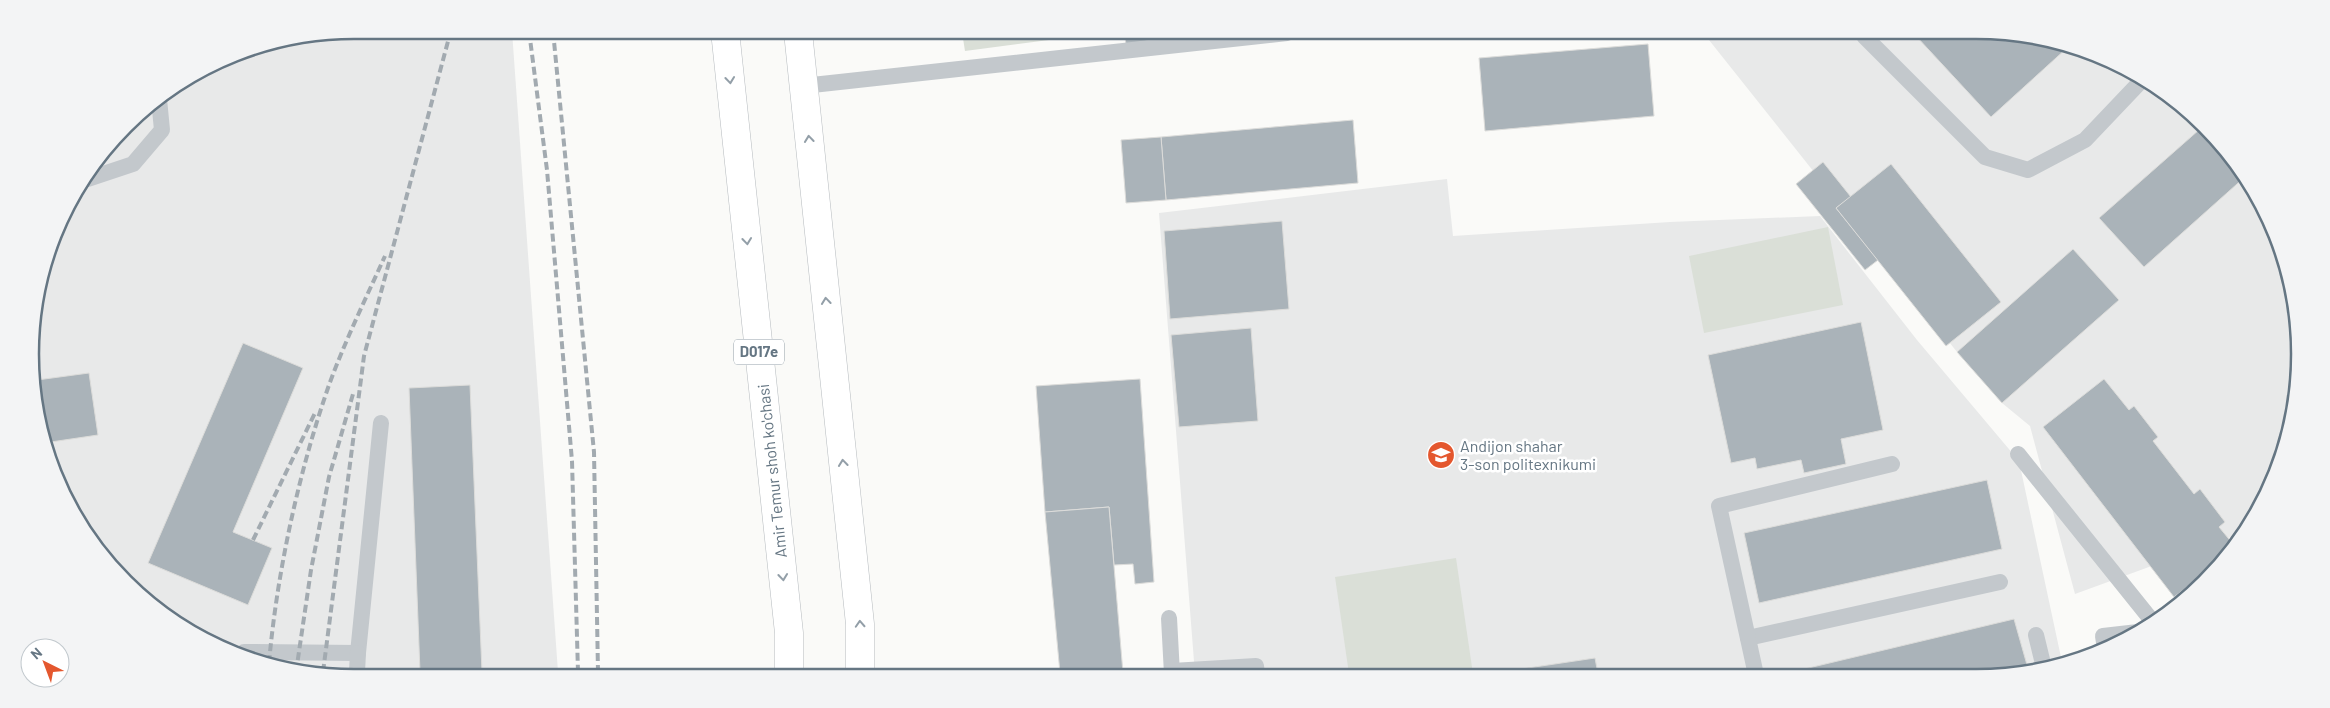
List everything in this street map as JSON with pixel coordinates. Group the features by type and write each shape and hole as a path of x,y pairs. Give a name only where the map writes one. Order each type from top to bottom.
{"main road":[{"name":"Amir Temur shoh ko'chasi","path":"726,39 789,633 789,669"},
{"path":"799,39 860,624 860,669"}],"lane":[{"path":"804,86 1241,39"},
{"path":"1867,39 1985,157 2028,170 2085,140 2138,84"},
{"path":"93,177 133,164 162,130 160,106"},
{"path":"357,669 381,423"},
{"path":"2018,454 2149,617"},
{"path":"1755,669 1719,506 1892,464"},
{"path":"1748,638 2000,582"},
{"path":"1169,618 1172,669"},
{"path":"2103,642 2103,636 2121,634"},
{"path":"2036,635 2043,662"},
{"path":"251,652 358,653"},
{"path":"1214,669 1256,666 1257,669"}],"shaded area":[{"path":"333,39 513,39 558,669 333,669 272,659 215,637 196,627 162,604 117,562 81,512 55,455 49,436 41,395 39,333 49,272 71,215 81,196 104,162 146,117 196,81 253,55 292,45"},
{"path":"963,39 1057,39 965,51"},
{"path":"1708,39 1997,39 2058,49 2097,63 2134,81 2168,104 2199,131 2226,162 2249,196 2267,233 2281,272 2291,333 2291,375 2281,436 2275,455 2259,493 2233,536 2075,594 2030,426 2002,403 1957,352"},
{"name":"Andijon shahar 3-son politexnikumi","path":"1447,179 1453,236 1670,222 1820,216 1917,340 2019,461 2061,658 1997,669 1195,669 1159,213"},
{"path":"1828,227 1843,305 1704,333 1689,256"},
{"path":"1456,558 1472,669 1348,669 1335,577"}],"building":[{"path":"1125,39 1163,39 1126,44"},
{"path":"1919,39 1997,39 2017,41 2064,51 1991,117"},
{"path":"1648,44 1654,116 1485,131 1479,58"},
{"path":"1353,120 1358,183 1166,200 1161,137"},
{"path":"2198,130 2226,162 2240,182 2144,267 2099,218"},
{"path":"1161,137 1166,200 1126,203 1121,140"},
{"path":"1823,162 1851,197 1836,208 1878,260 1865,270 1796,184"},
{"path":"1891,164 2001,302 1946,346 1836,208"},
{"path":"1282,221 1289,309 1170,319 1164,231"},
{"path":"2073,249 2119,300 2002,403 1957,352"},
{"path":"1861,322 1883,430 1841,439 1846,464 1804,473 1801,460 1757,469 1755,458 1731,463 1708,355"},
{"path":"1251,328 1258,421 1179,427 1171,335"},
{"path":"243,343 303,368 233,532 272,548 248,605 148,563"},
{"path":"89,373 98,435 51,442 39,380"},
{"path":"1140,379 1154,582 1135,584 1133,564 1114,565 1109,507 1045,512 1036,386"},
{"path":"2104,379 2129,410 2134,406 2158,437 2153,441 2194,494 2200,489 2225,522 2219,527 2230,540 2199,577 2174,597 2043,427"},
{"path":"470,385 482,669 420,669 409,388"},
{"path":"1987,480 2002,549 1759,603 1744,533"},
{"path":"1109,507 1123,669 1060,669 1045,512"},
{"path":"2014,619 2027,665 1997,669 1804,669"},
{"path":"1595,658 1597,669 1521,669"}],"railway":[{"path":"324,668 364,356 449,39"},
{"path":"530,39 547,170 572,461 578,669"},
{"path":"554,39 594,452 598,669"},
{"path":"270,658 284,558 308,452 335,369 385,256"},
{"path":"297,664 311,570 329,477 353,394"},
{"path":"253,540 315,413"}],"place":[{"name":"Andijon shahar 3-son politexnikumi","path":"1441,455"}]}
